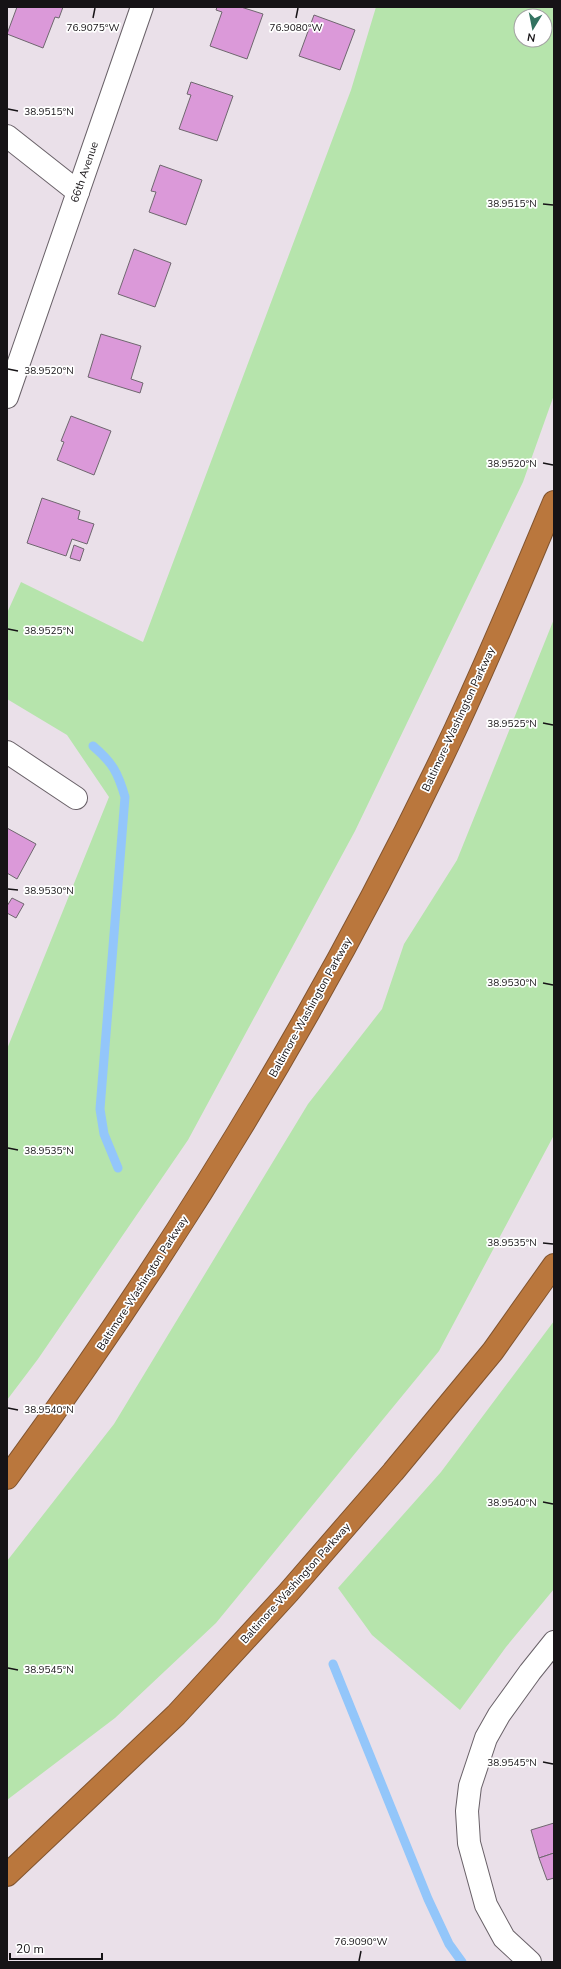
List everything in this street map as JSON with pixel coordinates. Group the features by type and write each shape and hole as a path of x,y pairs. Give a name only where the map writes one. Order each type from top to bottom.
{"highway":[{"name":"Baltimore-Washington Parkway","path":"7,1478 62,1403 143,1284 298,1033 379,882 455,730 515,596 554,502"},
{"name":"Baltimore-Washington Parkway","path":"7,1875 176,1715 288,1592 393,1472 492,1351 554,1265"}],"street":[{"name":"66th Avenue","path":"7,397 142,7"},
{"path":"7,136 78,192"},
{"name":"66th Avenue","path":"7,375 27,337"},
{"path":"7,752 76,798"},
{"path":"530,1962 504,1938 486,1905 470,1843 467,1811 470,1786 486,1738 500,1714 530,1672 554,1642"}],"green space":[{"path":"376,7 554,7 554,395 523,482 355,831 188,1140 38,1359 7,1400 7,1049 109,797 67,735 7,699 7,613 21,582 143,642 351,90"},
{"path":"554,619 554,1135 439,1351 216,1623 115,1718 7,1800 7,1561 114,1424 308,1104 382,1009 404,944 457,860"},
{"path":"554,1321 554,1589 506,1647 460,1710 372,1635 338,1588 441,1472"}],"building":[{"path":"17,7 63,7 59,18 55,17 43,48 7,34"},
{"path":"217,7 241,7 263,14 247,59 210,46 222,12 216,10"},
{"path":"314,15 355,30 340,70 299,56"},
{"path":"191,82 233,96 217,141 179,129 191,95 187,94"},
{"path":"160,165 202,180 186,225 149,212 156,192 151,191"},
{"path":"134,249 171,263 155,307 118,294"},
{"path":"101,334 141,346 131,379 143,383 140,393 88,377"},
{"path":"71,416 111,431 94,475 57,460 64,442 61,441"},
{"path":"42,498 80,511 78,519 94,524 87,544 72,539 66,556 27,543"},
{"path":"74,545 84,549 80,561 70,558"},
{"path":"7,828 36,844 17,879 7,873"},
{"path":"12,898 24,904 16,918 7,913 7,906"},
{"path":"554,1823 554,1853 539,1858 531,1830"},
{"path":"554,1853 554,1878 547,1880 539,1858"}],"waterway":[{"path":"93,746 114,769 125,797 100,1109 104,1134 118,1168"},
{"path":"333,1664 428,1899 449,1944 462,1962"}]}
